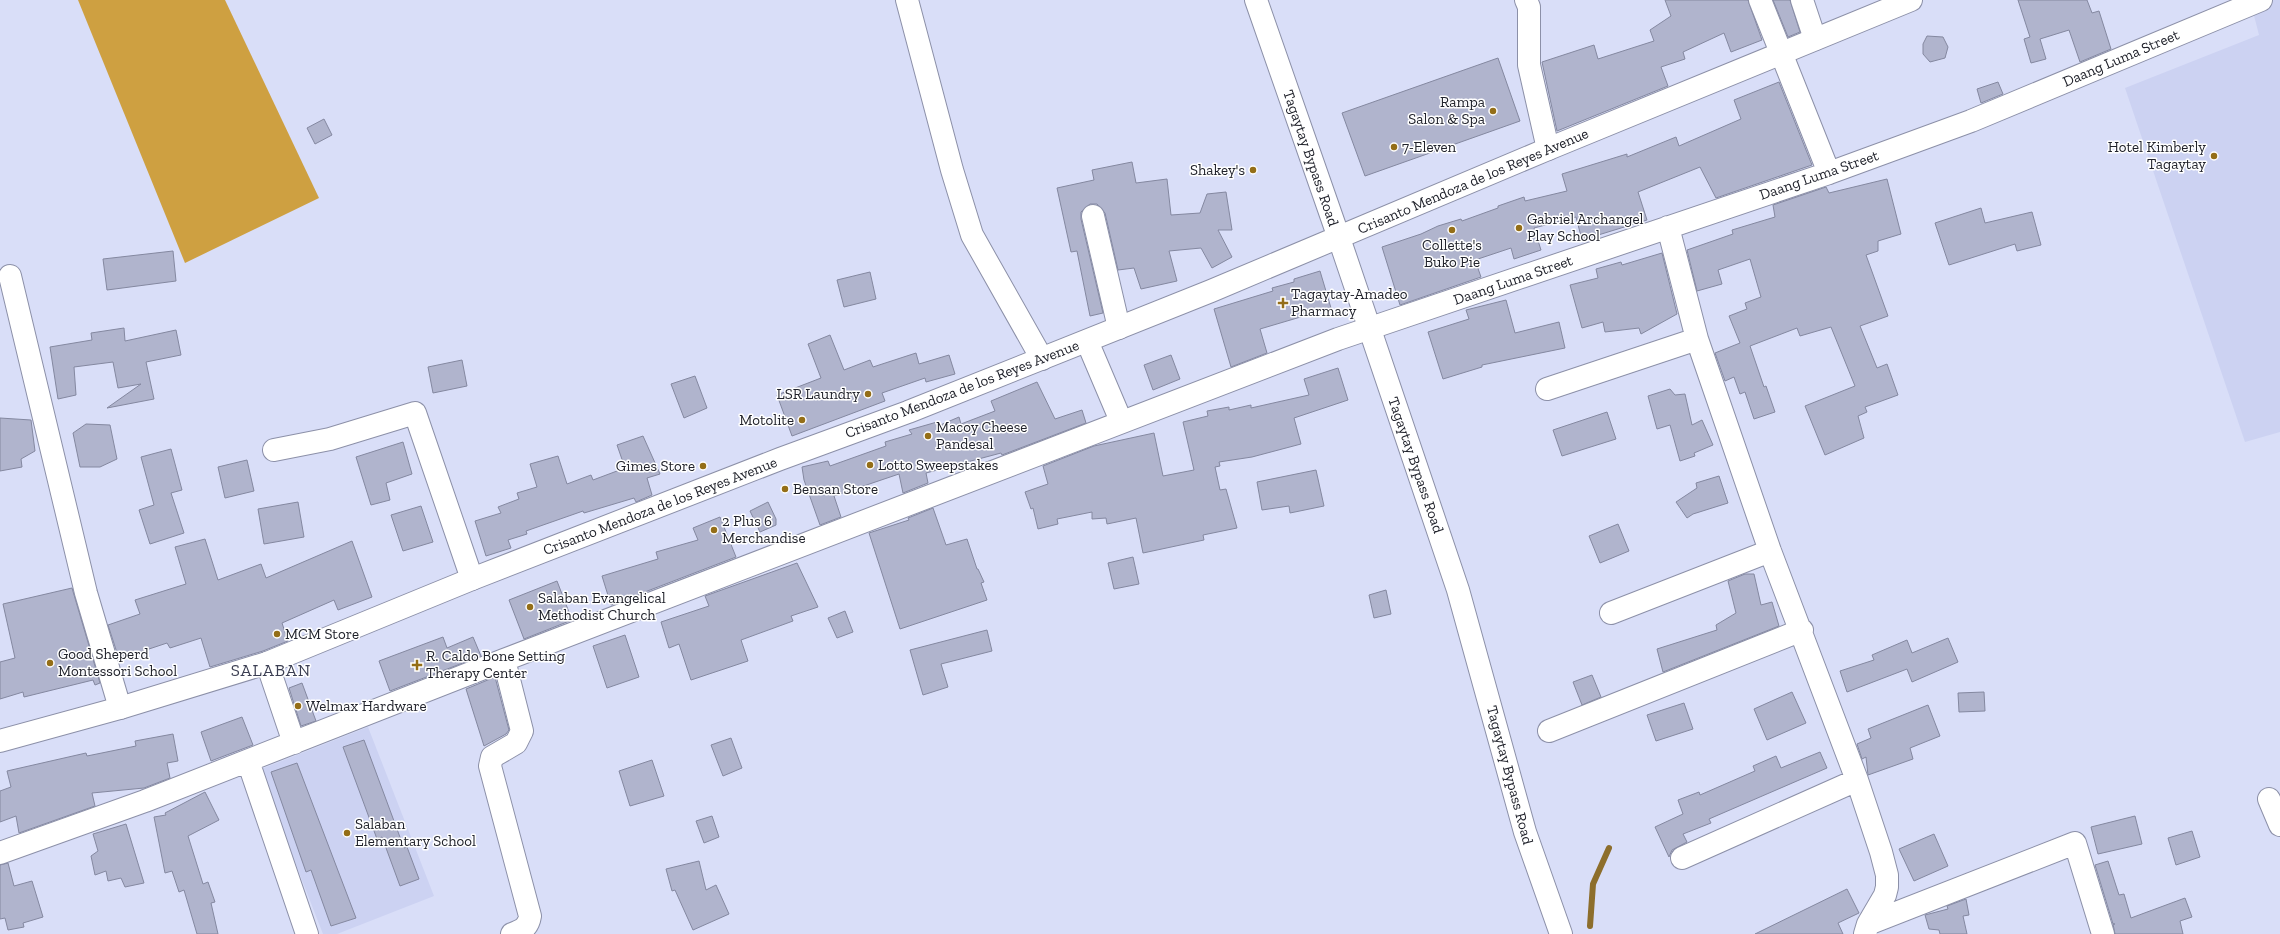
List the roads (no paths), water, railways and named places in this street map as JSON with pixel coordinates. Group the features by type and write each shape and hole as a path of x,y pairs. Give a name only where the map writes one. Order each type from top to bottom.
{"street":[{"path":"907,0 952,170 972,235 1042,359"},
{"name":"Tagaytay Bypass Road","path":"1256,0 1339,238 1458,590 1524,832 1561,934"},
{"path":"1526,0 1529,6 1529,65 1548,149"},
{"path":"1760,0 1828,173"},
{"path":"1802,0 1815,39"},
{"name":"Crisanto Mendoza de los Reyes Avenue","path":"0,741 120,708 267,663 472,579 1087,341 1911,0"},
{"name":"Daang Luma Street","path":"0,853 35,842 248,761 504,660 1121,421 1369,328 1828,173 1971,122 2261,0"},
{"path":"1093,216 1119,328"},
{"path":"1668,227 1697,339 1770,551 1802,630 1857,780 1887,875 1885,895 1867,929"},
{"path":"10,276 86,593 120,708"},
{"path":"1546,389 1697,339"},
{"path":"1087,341 1121,421"},
{"path":"274,450 330,440 415,413 472,579"},
{"path":"1611,613 1770,551"},
{"path":"1549,731 1802,630"},
{"path":"504,660 522,731 516,743 492,757 490,766 530,916 529,924 525,928 512,934"},
{"path":"267,663 294,743"},
{"path":"248,761 307,934"},
{"path":"1682,858 1857,780"},
{"path":"2269,799 2280,825"},
{"path":"1867,929 2075,843 2103,934"}],"waterway":[{"path":"1590,926 1593,884 1609,848"}],"place":[{"name":"Rampa Salon & Spa","path":"1493,111"},
{"name":"7-Eleven","path":"1394,147"},
{"name":"Hotel Kimberly Tagaytay","path":"2214,156"},
{"name":"Shakey's","path":"1253,170"},
{"name":"Gabriel Archangel Play School","path":"1519,228"},
{"name":"Collette's Buko Pie","path":"1452,230"},
{"name":"Tagaytay-Amadeo Pharmacy","path":"1283,303"},
{"name":"LSR Laundry","path":"868,394"},
{"name":"Motolite","path":"802,420"},
{"name":"Macoy Cheese Pandesal","path":"928,436"},
{"name":"Lotto Sweepstakes","path":"870,465"},
{"name":"Gimes Store","path":"703,466"},
{"name":"Bensan Store","path":"785,489"},
{"name":"2 Plus 6 Merchandise","path":"714,530"},
{"name":"Salaban Evangelical Methodist Church","path":"530,607"},
{"name":"MCM Store","path":"277,634"},
{"name":"Good Sheperd Montessori School","path":"50,663"},
{"name":"R. Caldo Bone Setting Therapy Center","path":"417,665"},
{"name":"Welmax Hardware","path":"298,706"},
{"name":"Salaban Elementary School","path":"347,833"}],"district":[{"name":"SALABAN","path":"271,670"}]}
